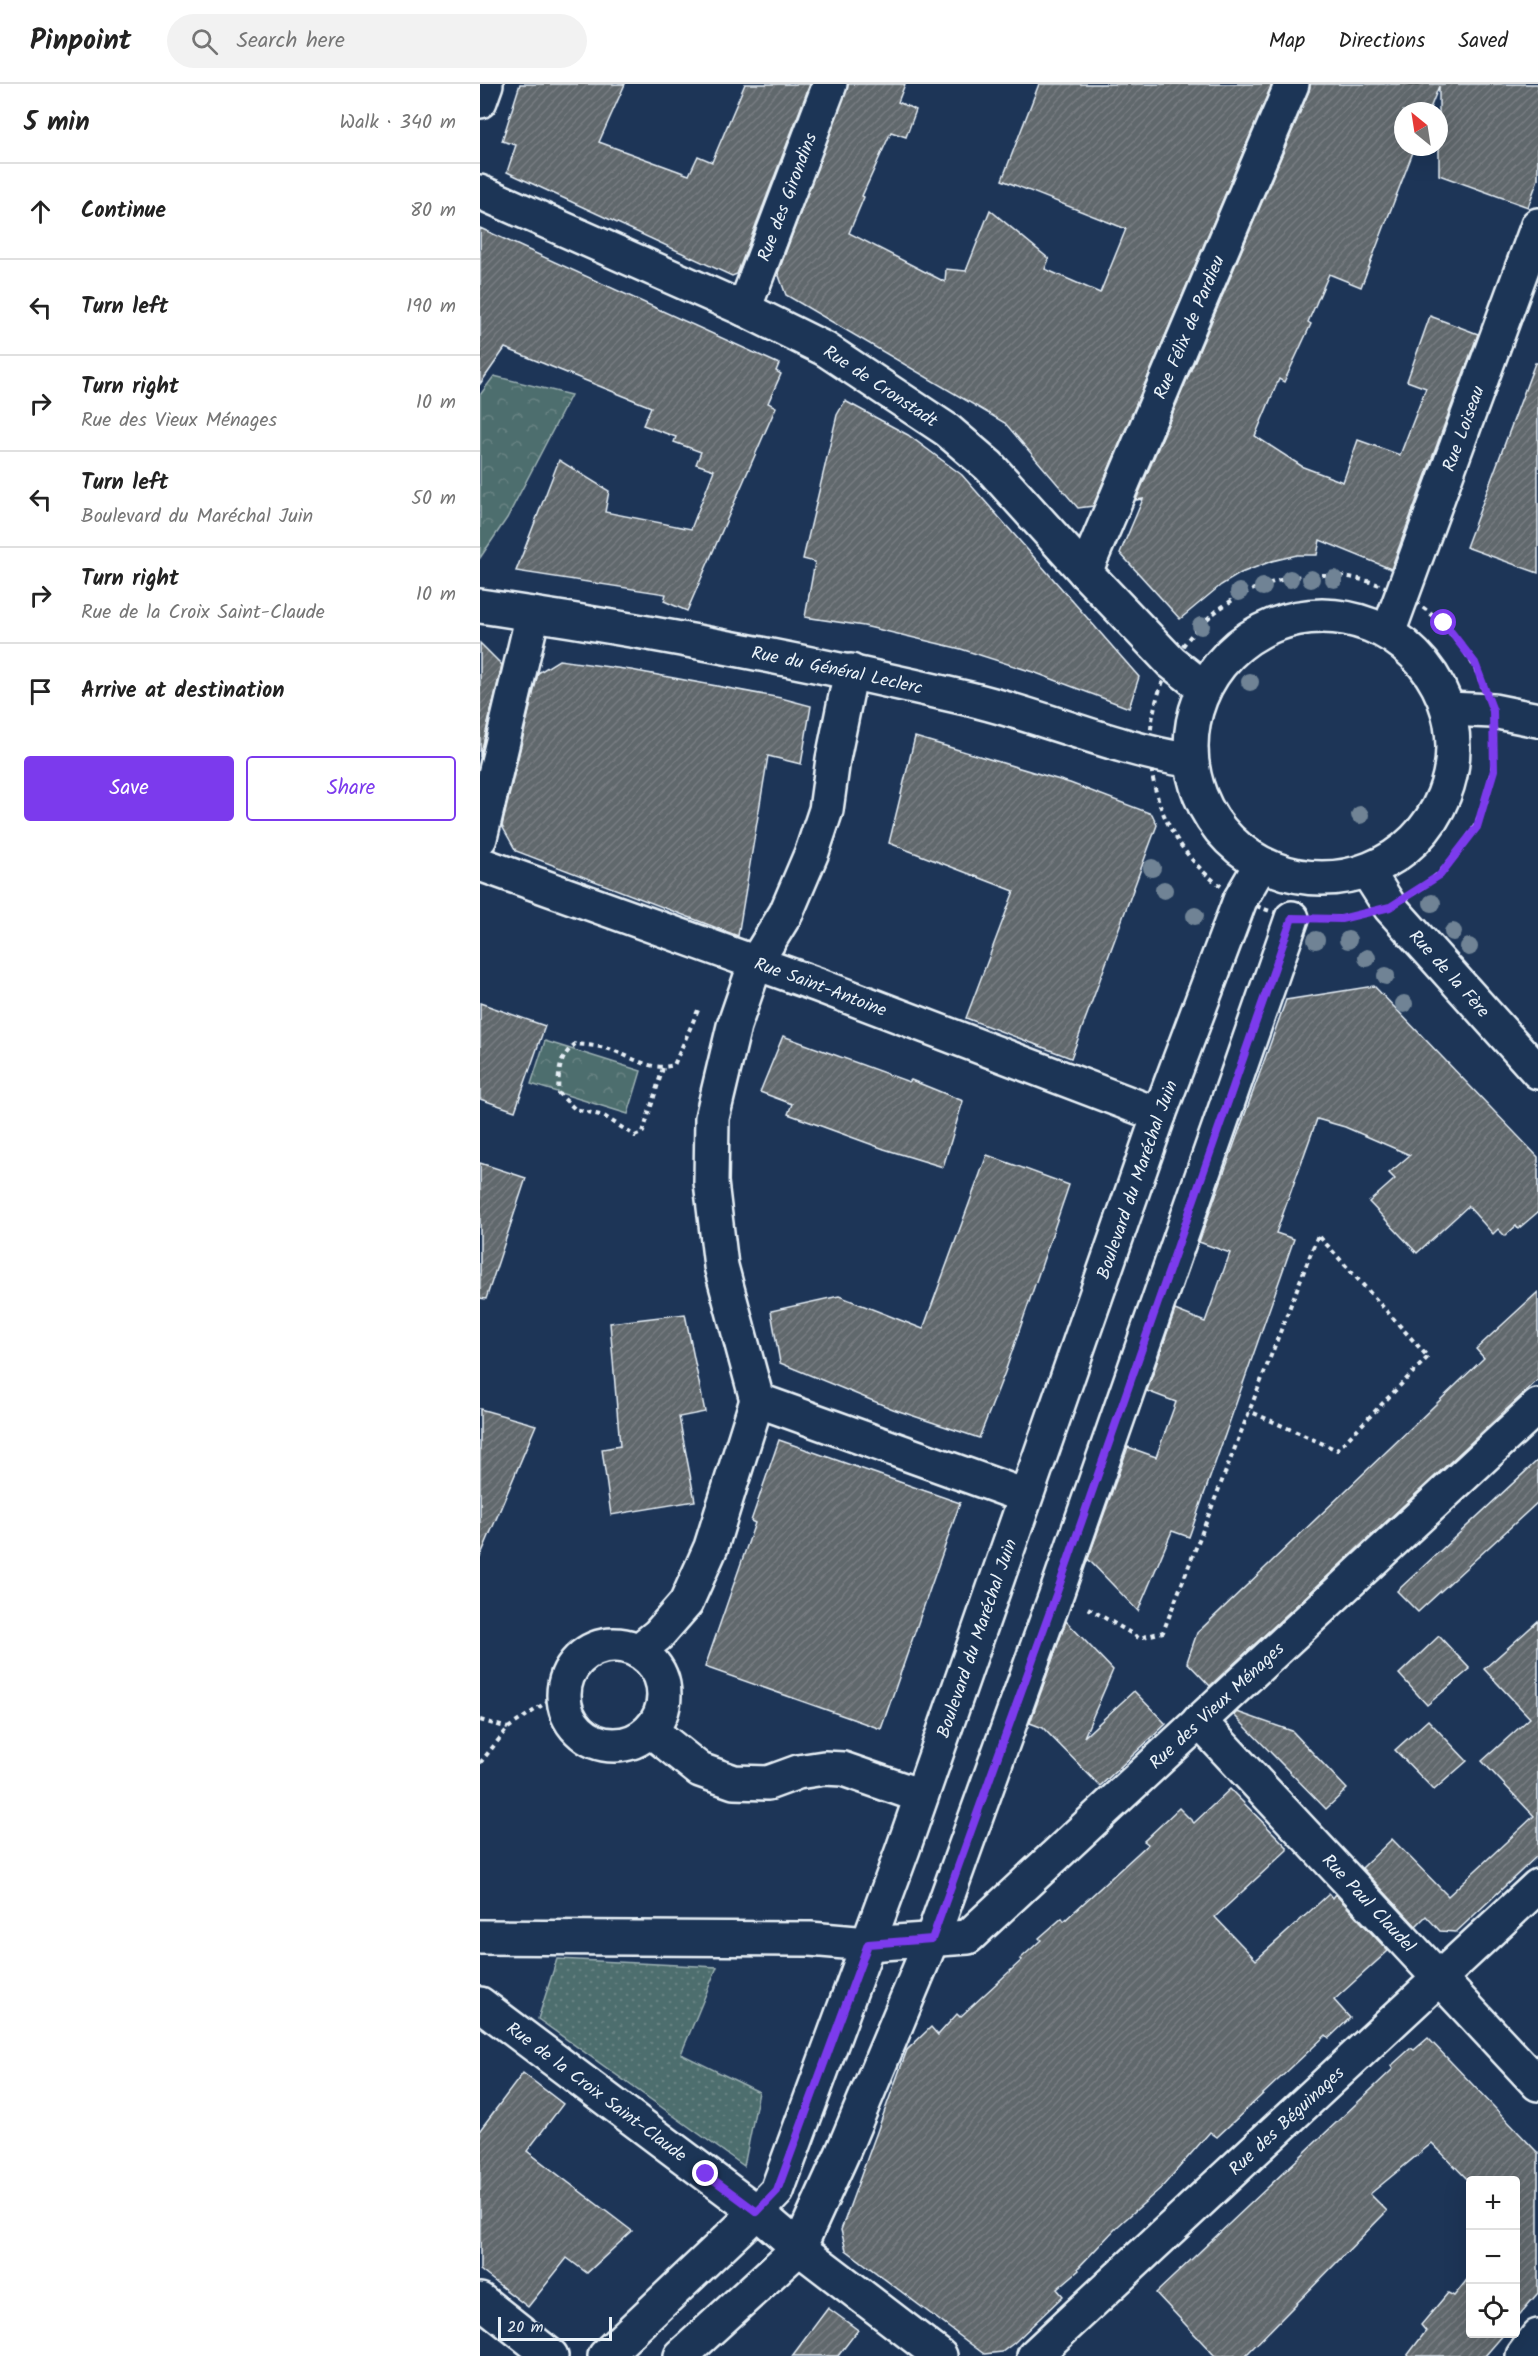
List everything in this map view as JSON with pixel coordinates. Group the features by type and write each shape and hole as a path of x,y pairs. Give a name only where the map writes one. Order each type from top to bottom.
{"street":[{"path":"480,101 486,84"},
{"name":"Rue des Girondins","path":"744,309 830,84"},
{"name":"Rue Félix de Pardieu","path":"1085,572 1292,84"},
{"name":"Rue de Cronstadt","path":"480,192 744,309 825,350 947,430 989,466 1171,662 1204,688"},
{"name":"Rue Loiseau","path":"1388,633 1538,225"},
{"name":"Rue du Général Leclerc","path":"480,606 672,636 851,671 972,699 1149,753 1187,759"},
{"path":"480,838 533,614"},
{"path":"1320,616 1355,620 1388,633 1414,653 1435,679 1448,709 1453,742 1450,777 1438,808 1418,836 1392,858 1367,871 1328,878 1293,875 1261,864 1227,839 1221,831 1203,805 1187,759 1192,726 1204,688 1224,659 1252,636 1284,621 1320,616"},
{"path":"638,1651 657,1635 686,1603 711,1547 757,1400 721,1266 711,1182 712,1118 734,1026 756,962 786,913 812,852 826,810 833,759 851,671"},
{"path":"1448,709 1493,711 1538,720"},
{"name":"Rue Saint-Antoine","path":"480,864 756,962 1159,1115"},
{"name":"Boulevard du Maréchal Juin","path":"605,2356 777,2191 921,1796 1159,1115 1240,900 1261,864"},
{"name":"Rue de la Fère","path":"1367,871 1390,907 1538,1072"},
{"path":"681,2356 799,2248 842,2154 932,1939 1057,1592 1292,918"},
{"path":"757,1400 1026,1496"},
{"name":"Rue des Vieux Ménages","path":"480,1937 810,1939 868,1944 968,1936 1538,1406"},
{"path":"606,1645 623,1645 638,1651 651,1661 661,1675 665,1691 663,1708 656,1724 630,1743 613,1746 597,1743 582,1735 571,1723 564,1707 563,1691 567,1674 577,1661 590,1650 606,1645"},
{"name":"Rue Paul Claudel","path":"1199,1721 1538,2084"},
{"path":"650,1730 700,1770 734,1782 768,1783 798,1772 824,1768 843,1769 921,1796"},
{"name":"Rue des Béguinages","path":"1034,2356 1538,1886"},
{"name":"Rue de la Croix Saint-Claude","path":"480,2004 757,2212 799,2248 940,2356"},
{"path":"480,2300 551,2356"},
{"path":"1523,2356 1538,2336"}],"path":[{"path":"1299,575 1353,576 1403,593 1444,623 1457,639 1475,663 1493,711 1494,770 1477,827 1440,875 1390,907 1341,919 1292,918 1240,900 1203,873 1175,839 1156,798 1149,753 1154,706 1171,662 1204,620 1248,590 1299,575"},
{"path":"663,1068 643,1132 635,1136 604,1116 575,1109 558,1093 559,1071 564,1053 575,1044 608,1048 637,1062 663,1068 674,1065 704,996 741,1006"},
{"path":"1057,1592 1139,1638 1163,1632 1249,1411 1318,1235 1428,1357 1337,1450 1249,1411"},
{"path":"480,1763 508,1728 563,1691"},
{"path":"480,1720 508,1728"}],"green space":[{"path":"494,376 571,395 507,518 480,558 480,395"},
{"path":"545,1041 641,1071 628,1114 531,1084"},
{"path":"557,1959 717,1967 681,2054 759,2092 744,2166 538,2019"}],"building":[{"path":"520,84 625,84 599,142 689,175 698,156 712,162 745,84 810,84 737,274 732,276 507,172 516,145 502,141"},
{"path":"848,84 905,84 898,102 916,110 906,137 891,132 862,196 864,197 849,233 945,282 946,269 966,271 990,210 1049,259 1045,269 1100,293 1126,229 1002,180 1039,84 1272,84 1093,506 1078,508 1005,423 786,295 778,273"},
{"path":"1310,84 1538,84 1538,179 1528,207 1439,175 1439,156 1448,156 1448,102 1439,102 1439,86 1433,102 1394,102 1394,156 1412,156 1361,287 1329,274 1308,322 1311,324 1284,382 1279,379 1255,436 1303,467 1343,482 1358,440 1400,455 1426,388 1407,381 1430,316 1478,334 1391,569 1320,540 1317,555 1297,555 1272,561 1241,573 1221,585 1180,619 1120,553 1143,499 1136,500"},
{"path":"480,228 779,364 776,371 781,374 768,403 776,407 687,611 664,601 666,594 516,571 559,460 609,491 605,512 691,529 714,470 696,464 701,452 674,442 676,437 643,425 651,407 505,348 480,384"},
{"path":"1535,363 1538,363 1538,573 1466,547"},
{"path":"845,401 908,435 962,475 1139,677 1129,708 1036,673 961,649 864,626 805,617 815,562 803,559 837,415"},
{"path":"480,643 502,665 480,757"},
{"path":"559,660 631,670 781,698 811,706 801,764 768,756 738,936 516,851 502,826 538,673"},
{"path":"915,737 1070,783 1152,814 1157,825 1071,1058 966,1018 1014,891 889,843"},
{"path":"1374,986 1538,1157 1538,1212 1518,1229 1516,1226 1505,1236 1498,1229 1493,1234 1468,1206 1417,1253 1369,1202 1395,1179 1389,1173 1410,1155 1345,1127 1317,1119 1276,1233 1294,1239 1189,1537 1172,1531 1138,1611 1088,1559 1128,1447 1156,1457 1176,1402 1147,1391 1175,1310 1205,1322 1230,1253 1199,1242 1286,1000"},
{"path":"480,1003 545,1026 515,1111 480,1099"},
{"path":"783,1036 909,1082 911,1080 963,1101 943,1167 884,1149 788,1114 792,1104 760,1092"},
{"path":"987,1155 1069,1185 1005,1372 979,1438 893,1409 780,1363 771,1311 839,1296 923,1329"},
{"path":"480,1163 526,1178 486,1299 480,1298"},
{"path":"1538,1292 1538,1380 1210,1686 1187,1662 1197,1633 1484,1358 1476,1349"},
{"path":"685,1314 705,1412 679,1417 695,1501 611,1515 602,1449 620,1446 610,1323"},
{"path":"480,1409 536,1425 480,1557"},
{"path":"779,1440 960,1503 881,1729 705,1667 755,1523 751,1521"},
{"path":"1538,1460 1538,1502 1418,1612 1397,1591"},
{"path":"1066,1621 1113,1670 1084,1737 1134,1691 1166,1724 1100,1786 1043,1728 1030,1723"},
{"path":"1538,1621 1538,1855 1456,1932 1440,1931 1426,1916 1416,1926 1362,1868 1392,1839 1448,1896 1534,1816 1482,1761 1530,1718 1484,1669"},
{"path":"1439,1636 1470,1669 1427,1705 1399,1674"},
{"path":"1237,1712 1292,1731 1347,1789 1326,1809 1234,1715"},
{"path":"1428,1720 1467,1761 1434,1790 1395,1750"},
{"path":"1230,1789 1287,1847 1287,1850 1215,1917 1256,1960 1329,1894 1332,1898 1335,1894 1388,1951 1334,2000 1350,2018 1329,2038 1326,2035 1217,2137 1210,2132 1162,2187 1117,2227 1078,2268 1079,2270 1057,2289 1063,2296 1014,2343 1002,2352 984,2354 846,2250 841,2230 907,2050 931,2027 938,2035 957,2014 960,2017 1022,1960 1020,1959 1041,1940 1039,1938 1062,1918 1064,1921 1148,1844 1144,1841 1179,1808 1194,1823"},
{"path":"1428,2038 1538,2153 1538,2293 1520,2314 1520,2176 1466,2176 1466,2178 1432,2143 1370,2194 1387,2211 1245,2356 1215,2356 1156,2293 1393,2069 1391,2066 1411,2048 1414,2050"},
{"path":"523,2073 563,2104 527,2151 632,2231 587,2273 567,2258 528,2307 480,2270 480,2130"},
{"path":"1466,2281 1466,2338 1501,2338 1485,2356 1407,2356 1426,2331 1421,2325 1448,2293 1454,2296"},
{"path":"828,2308 858,2330 838,2356 792,2356"}],"route":[{"path":"706,2174 757,2212 777,2191 868,1944 932,1939 1057,1592 1292,918 1341,919 1390,907 1440,875 1477,827 1494,770 1493,711 1475,663 1444,623"}]}
